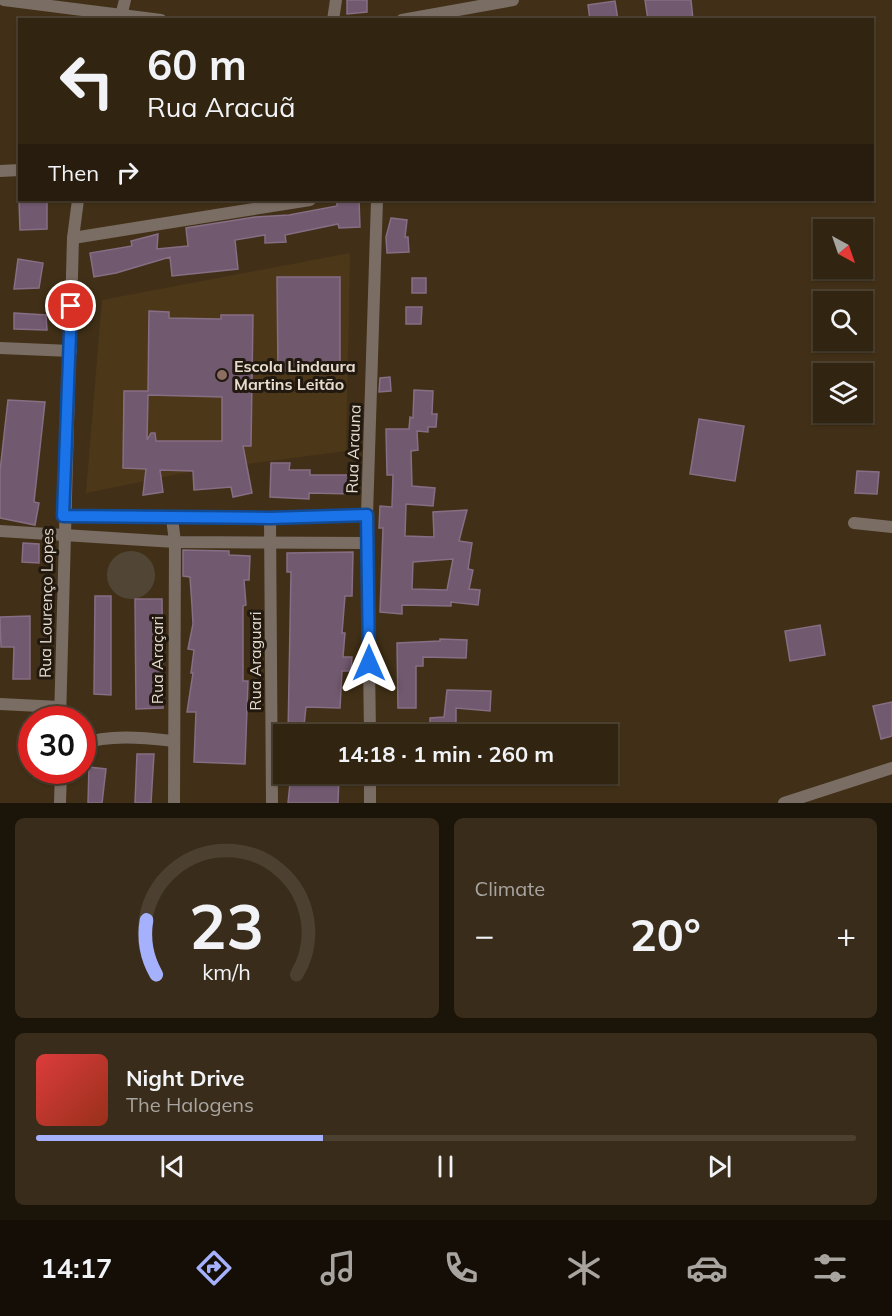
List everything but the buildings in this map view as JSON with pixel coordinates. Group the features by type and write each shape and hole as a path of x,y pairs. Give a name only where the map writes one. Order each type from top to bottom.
{"street":[{"path":"4,0 121,17 125,0"},
{"path":"333,18 336,0"},
{"path":"413,18 513,0"},
{"path":"0,171 18,170"},
{"name":"Rua Lourenço Lopes","path":"60,706 63,516 71,351 73,237 78,201"},
{"path":"73,237 304,201"},
{"name":"Rua Arauna","path":"370,724 367,515 376,201"},
{"path":"0,348 71,351"},
{"path":"63,516 270,518 367,515"},
{"name":"Rua Araçari","path":"172,518 175,542 174,803"},
{"name":"Rua Araguari","path":"270,518 272,803"},
{"path":"854,523 892,527"},
{"path":"0,531 175,542 368,543"},
{"path":"0,704 40,706"},
{"path":"96,742 114,740 173,741"},
{"path":"784,803 892,768"},
{"path":"60,803 61,784"},
{"path":"370,784 370,803"}],"shaded area":[{"name":"Escola Lindaura Martins Leitão","path":"350,253 346,451 193,471 86,493 102,300"},
{"path":"131,551 148,558 155,575 148,592 131,599 114,592 107,575 114,558"}],"place":[{"name":"Escola Lindaura Martins Leitão","path":"222,375"}],"route":[{"path":"71,306 63,516 270,518 367,515 369,663"}]}
